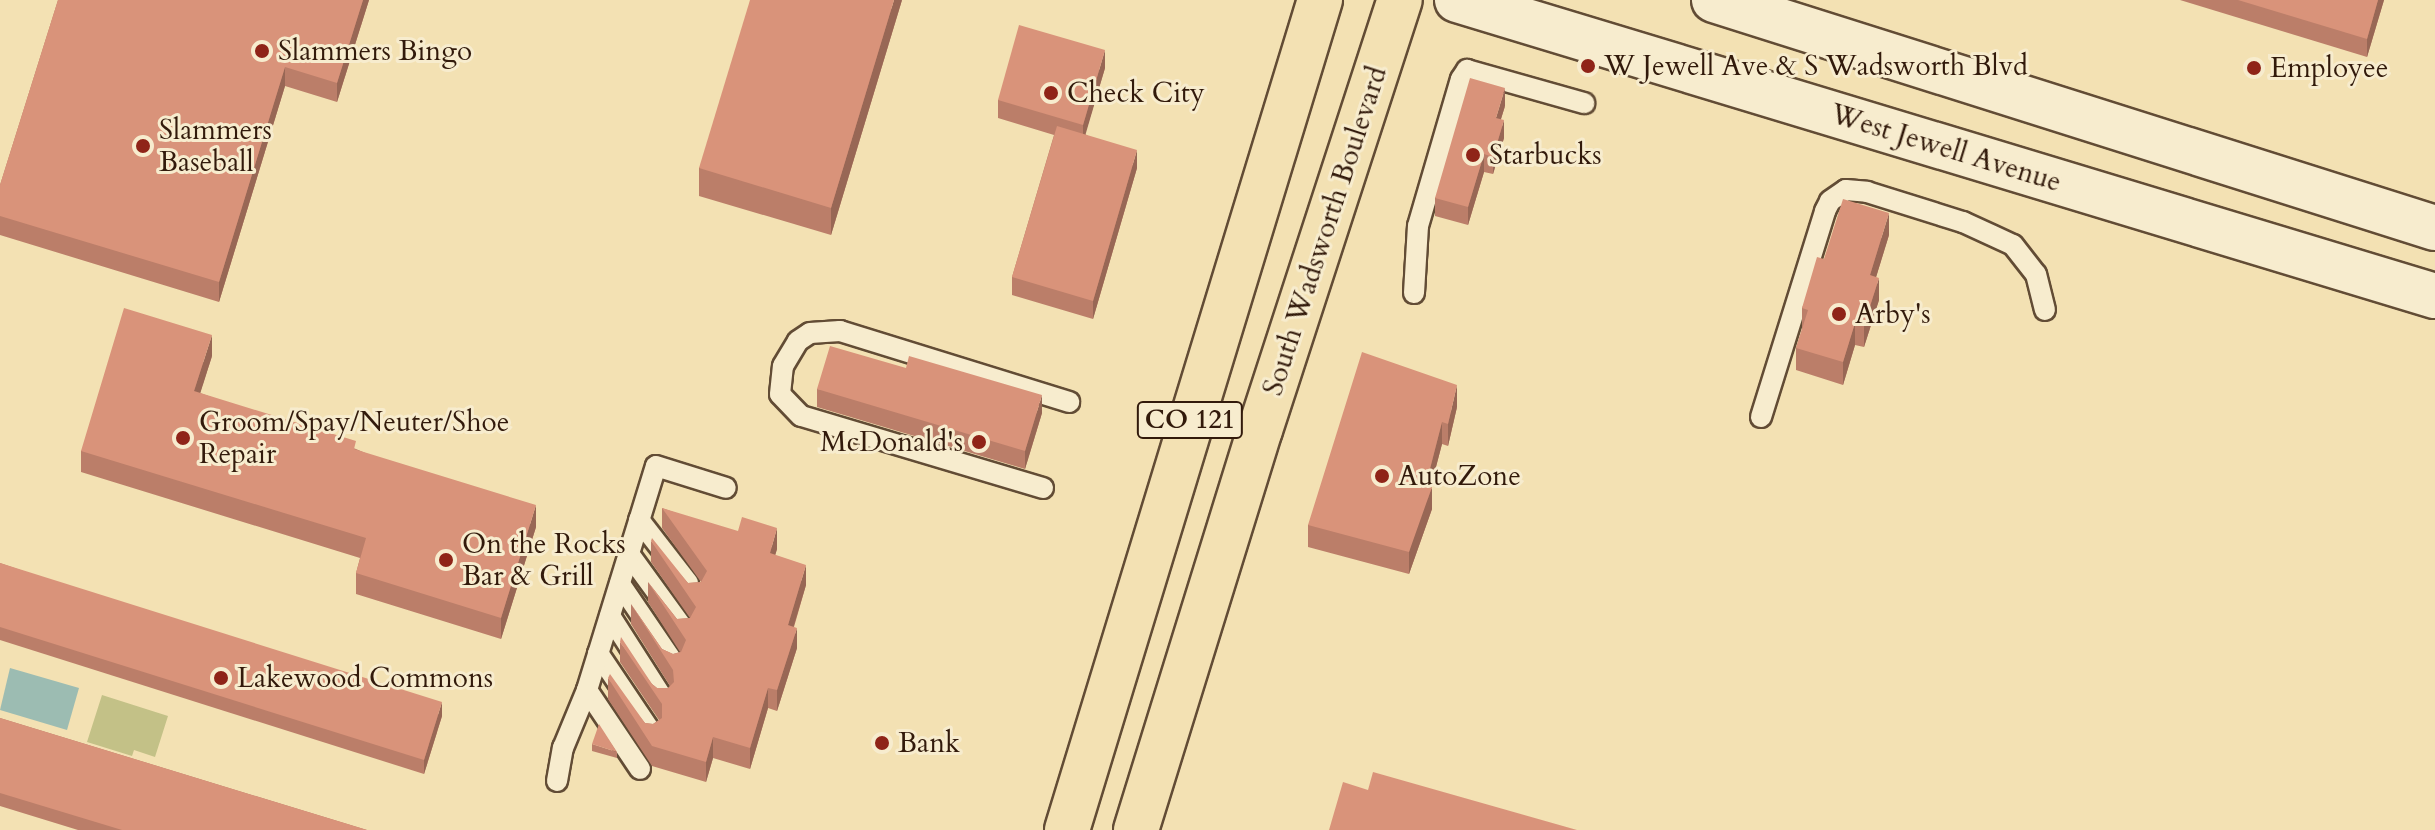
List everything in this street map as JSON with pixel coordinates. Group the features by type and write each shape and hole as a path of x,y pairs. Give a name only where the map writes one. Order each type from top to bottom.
{"main road":[{"name":"CO 121","path":"1067,830 1320,0"},
{"name":"South Wadsworth Boulevard","path":"1136,830 1188,655 1400,0"},
{"name":"West Jewell Avenue","path":"1457,0 2435,296"},
{"path":"1714,0 2435,228"}],"lane":[{"path":"1414,293 1418,226 1461,79 1467,70 1584,103"},
{"path":"1761,417 1825,211 1830,201 1846,190 1867,192 1963,222 2013,245 2036,274 2045,310"},
{"path":"1043,488 801,416 780,394 783,366 798,341 810,333 840,331 1069,402"},
{"path":"557,781 574,716 587,690 656,466 726,488"},
{"path":"639,520 694,592"},
{"path":"629,554 683,628"},
{"path":"620,584 673,662"},
{"path":"610,616 662,697"},
{"path":"598,653 651,732"},
{"path":"587,690 640,769"}],"shaded area":[{"path":"102,695 168,716 155,757 134,750 132,756 87,742"}],"water":[{"path":"10,668 79,688 67,730 0,710"}],"building":[{"name":"Slammers Baseball","path":"58,0 363,0 337,83 285,67 219,282 0,216 0,185"},
{"path":"750,0 894,0 831,208 699,168"},
{"path":"2238,0 2378,0 2367,39"},
{"name":"Check City","path":"1019,25 1105,50 1083,125 998,100"},
{"name":"Starbucks","path":"1470,78 1505,88 1496,118 1504,120 1493,157 1484,154 1468,207 1435,198"},
{"path":"1057,126 1137,150 1093,301 1012,277"},
{"name":"Arby's","path":"1843,199 1889,213 1870,275 1879,278 1864,325 1855,323 1843,362 1796,348 1808,310 1802,308 1817,257 1824,259"},
{"path":"124,308 212,335 194,391 356,441 354,449 536,505 501,618 356,573 366,538 81,451"},
{"name":"McDonald's","path":"830,346 906,368 909,356 1042,395 1025,451 817,389"},
{"name":"AutoZone","path":"1362,352 1457,385 1448,424 1442,422 1426,484 1432,487 1409,552 1308,525"},
{"path":"662,508 738,531 742,517 777,528 770,553 806,565 788,625 797,628 777,690 768,688 750,748 713,737 706,762 652,746 608,678 610,674 645,723 653,724 662,718 662,704 620,642 621,637 657,688 668,688 674,682 673,670 631,604 662,649 673,654 681,652 686,640 648,582 677,619 690,618 696,607 651,541 652,538 688,583 701,582 707,571"},
{"name":"Lakewood Commons","path":"0,563 442,702 424,760 0,627"},
{"path":"0,718 367,830 122,830 0,793"},
{"path":"599,724 617,752 592,744"},
{"path":"1373,772 1577,830 1329,830 1343,782 1368,790"}],"place":[{"name":"Slammers Bingo","path":"262,51"},
{"name":"W Jewell Ave & S Wadsworth Blvd","path":"1588,66"},
{"name":"Employee","path":"2254,68"},
{"name":"Check City","path":"1051,93"},
{"name":"Slammers Baseball","path":"143,146"},
{"name":"Starbucks","path":"1473,155"},
{"name":"Arby's","path":"1839,314"},
{"name":"Groom/Spay/Neuter/Shoe Repair","path":"183,438"},
{"name":"McDonald's","path":"979,442"},
{"name":"AutoZone","path":"1382,476"},
{"name":"On the Rocks Bar & Grill","path":"446,560"},
{"name":"Lakewood Commons","path":"221,678"},
{"name":"Bank","path":"882,743"}]}
